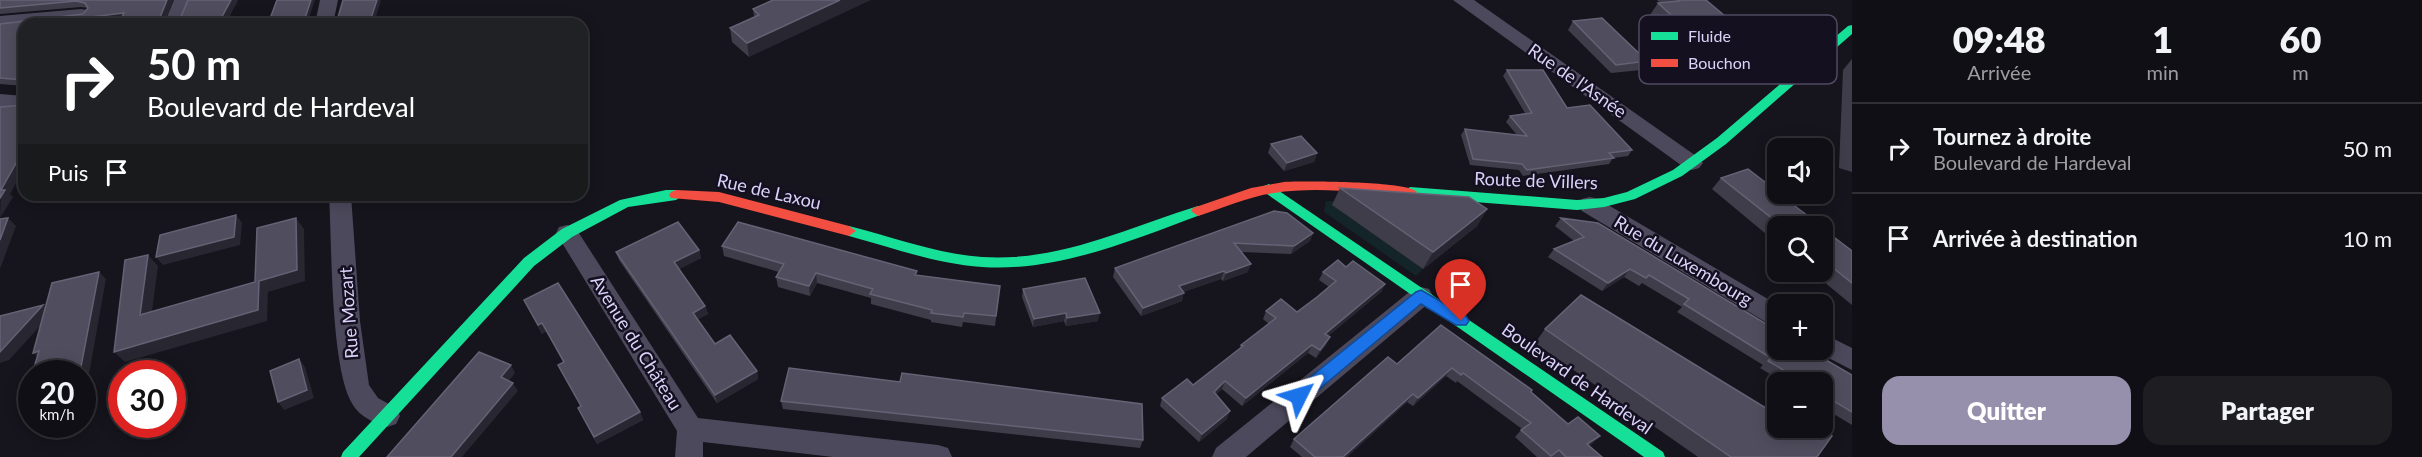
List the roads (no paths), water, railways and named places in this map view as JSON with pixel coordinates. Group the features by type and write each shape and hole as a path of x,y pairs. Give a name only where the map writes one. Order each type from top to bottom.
{"street":[{"path":"176,18 183,0"},
{"path":"325,18 329,0"},
{"name":"Rue de l'Asnée","path":"1461,0 1692,163"},
{"path":"40,18 81,14"},
{"path":"0,22 18,20"},
{"name":"Route de Villers","path":"1837,41 1852,28"},
{"name":"Route de Villers","path":"1269,189 1335,186 1590,205 1637,194 1676,175 1704,156 1787,84"},
{"path":"0,101 18,102"},
{"name":"Rue de Laxou","path":"349,457 529,262 567,233 625,203 666,195 702,195 740,200 968,261 1029,262 1080,252 1269,189"},
{"name":"Boulevard de Hardeval","path":"1269,189 1421,296 1532,368 1657,457"},
{"name":"Rue Mozart","path":"340,201 350,353 356,385 369,406 387,416"},
{"name":"Rue du Luxembourg","path":"1590,205 1767,310"},
{"name":"Avenue du Château","path":"567,233 690,429 689,457"},
{"path":"1226,457 1421,296"},
{"path":"1833,349 1852,360"},
{"path":"690,429 938,457"}]}
